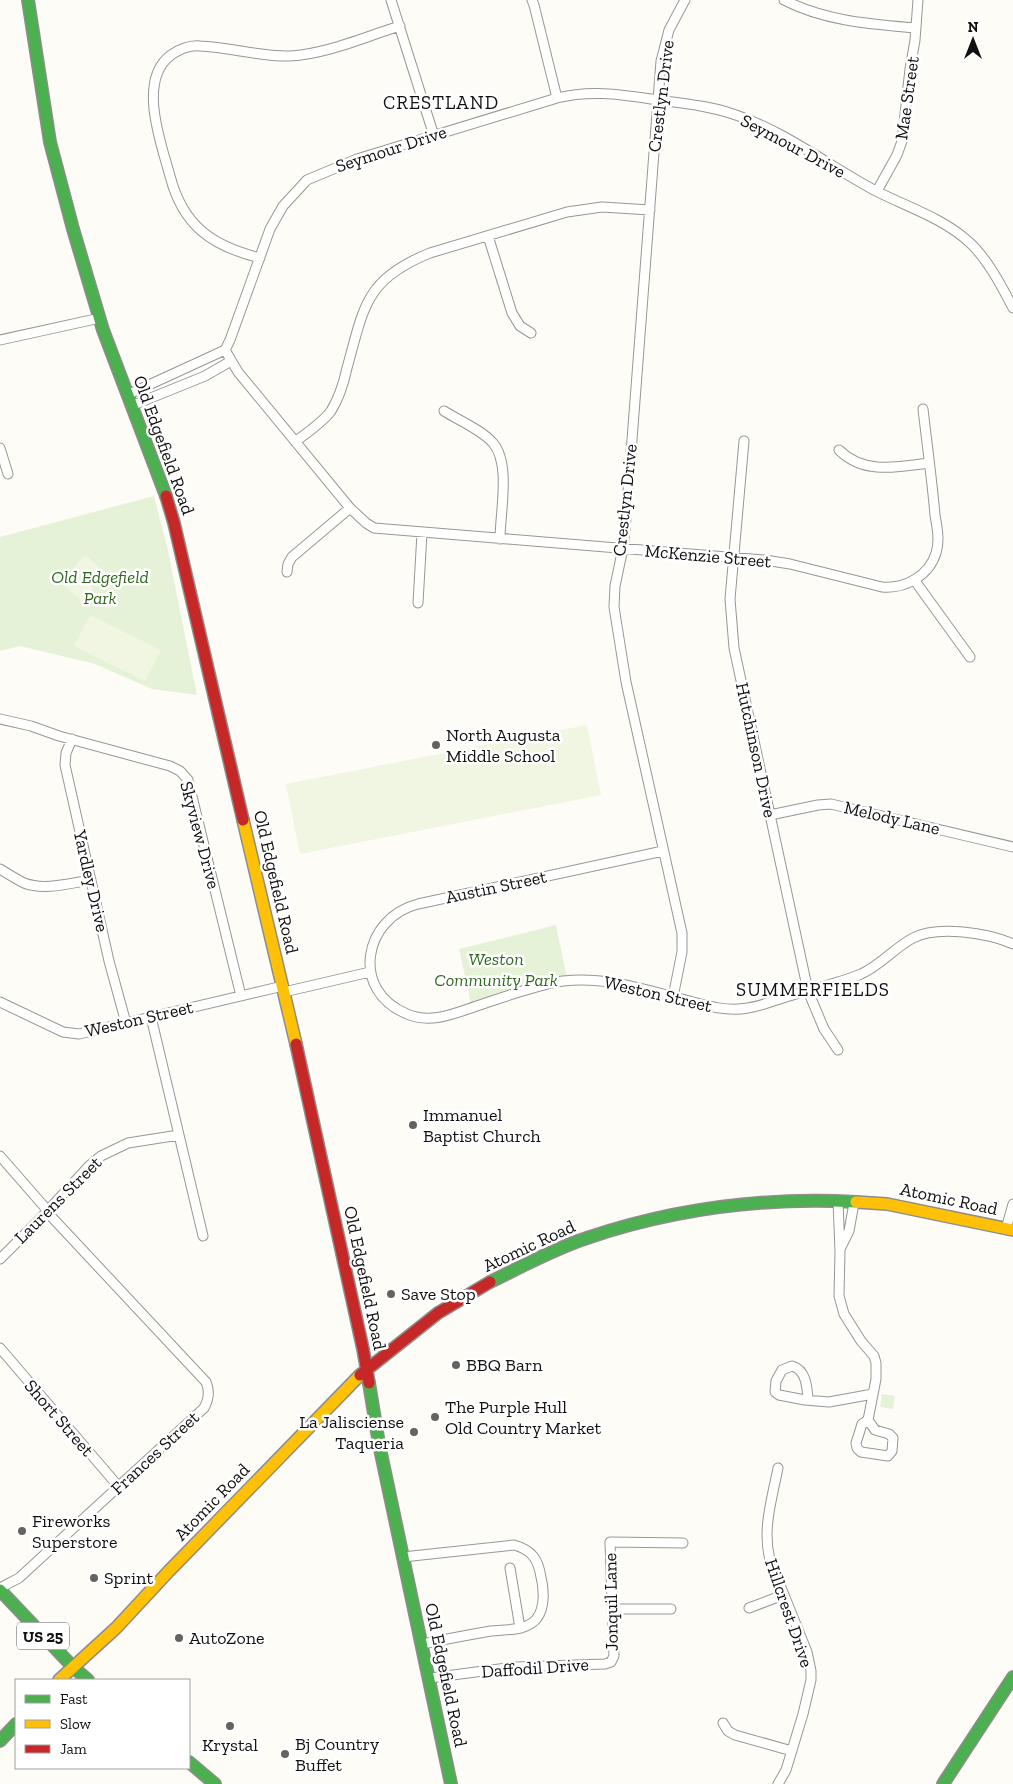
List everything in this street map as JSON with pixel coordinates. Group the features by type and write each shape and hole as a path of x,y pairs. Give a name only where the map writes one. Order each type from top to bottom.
{"street":[{"name":"Old Edgefield Road","path":"28,0 55,165 100,318 169,504 308,1094 451,1784"},
{"path":"391,0 434,136"},
{"path":"532,0 557,98"},
{"name":"Crestlyn Drive","path":"673,997 681,959 680,923 626,682 614,607 615,586 623,548 626,518 662,61 666,40 677,13 685,0"},
{"path":"784,0 813,13 834,18 916,28"},
{"name":"Mae Street","path":"877,191 897,155 902,141 918,0"},
{"path":"260,258 237,252 217,243 197,228 180,205 173,187 153,102 154,81 160,68 173,54 192,46 276,56 300,55 400,26"},
{"name":"Seymour Drive","path":"225,350 276,218 290,196 307,180 357,159 557,98 584,93 610,93 714,109 745,119 793,142 877,191 920,211 965,238 977,250 1009,293 1013,308"},
{"path":"296,441 321,421 335,403 345,378 362,313 370,297 387,276 410,261 430,254 516,226 580,209 650,210"},
{"path":"488,236 512,313 520,326 531,333"},
{"path":"0,340 100,318"},
{"path":"225,350 231,361 205,376 129,400 225,350"},
{"name":"McKenzie Street","path":"231,361 350,508 374,528 734,557 790,564 882,587 897,587 915,581"},
{"path":"922,409 938,548 930,564 915,581 970,657"},
{"path":"444,411 488,438 500,454 503,466 503,484 500,539"},
{"name":"Hutchinson Drive","path":"744,442 730,599 732,632 808,991 824,1029 838,1050"},
{"path":"0,448 8,474"},
{"path":"839,450 858,463 879,468 929,463"},
{"path":"287,572 292,556 350,508"},
{"path":"418,603 422,533"},
{"name":"Skyview Drive","path":"0,719 32,726 170,766 180,771 188,780 241,996"},
{"name":"Yardley Drive","path":"72,739 66,753 65,765 109,961 126,1023"},
{"name":"Melody Lane","path":"770,815 818,804 831,804 1013,847"},
{"name":"Austin Street","path":"370,972 370,957 377,934 390,919 404,908 663,851"},
{"path":"0,869 23,882 38,886 91,880"},
{"name":"Weston Street","path":"0,1002 63,1032 72,1034 85,1033 241,996 370,972 377,989 387,1001 400,1011 415,1017 424,1018 446,1016 531,989 560,982 586,979 617,983 720,1009 738,1010 808,991 870,970 912,938 928,933 944,931 983,935 1013,944"},
{"path":"150,1017 204,1236"},
{"name":"Laurens Street","path":"0,1260 48,1212 89,1166 110,1150 128,1143 179,1135"},
{"name":"Frances Street","path":"0,1156 48,1212 206,1382 208,1388 208,1399 204,1408 19,1578 0,1589"},
{"path":"838,1201 839,1296 844,1314 861,1341 874,1356 877,1371 868,1420 862,1424 856,1443 857,1448 861,1452 888,1456 892,1452 893,1438 889,1434 875,1430 868,1420"},
{"name":"Atomic Road","path":"61,1679 116,1628 365,1370 430,1318 465,1296 540,1258 586,1238 662,1217 713,1207 757,1202 838,1201 896,1205 1009,1229"},
{"path":"840,1251 851,1226 854,1203"},
{"path":"1009,1229 1013,1204"},
{"name":"Short Street","path":"0,1348 119,1487"},
{"path":"805,1400 829,1402 873,1394"},
{"name":"Hillcrest Drive","path":"778,1468 767,1523 766,1542 770,1560 783,1595 807,1652 811,1680 786,1770 778,1784"},
{"name":"Jonquil Lane","path":"611,1662 614,1656 610,1542 683,1543"},
{"path":"403,1557 514,1545 524,1548 533,1555 542,1577 542,1607 538,1618 531,1625 464,1635 423,1644"},
{"path":"510,1568 520,1628"},
{"name":"US 25","path":"0,1589 73,1667 87,1679"},
{"path":"749,1608 783,1595"},
{"path":"613,1609 671,1609"},
{"name":"Daffodil Drive","path":"430,1678 514,1667 605,1664 611,1662"},
{"path":"943,1784 1013,1677"},
{"path":"723,1723 728,1731 735,1735 792,1751"},
{"path":"0,1741 15,1725"},
{"path":"190,1763 215,1784"}],"green space":[{"name":"Old Edgefield Park","path":"154,496 167,546 197,695 152,689 95,664 20,646 0,651 0,537"},
{"path":"85,555 106,573 95,586 74,568"},
{"path":"72,570 93,588 82,601 61,583"},
{"path":"90,615 161,650 145,681 74,646"},
{"path":"587,725 601,795 300,854 286,784"},
{"name":"Weston Community Park","path":"556,925 567,978 472,1008 459,949"},
{"path":"882,1394 895,1396 893,1409 880,1407"}],"traffic: fast":[{"path":"28,0 50,142 73,229 103,330 166,496"},
{"path":"490,1282 574,1242 653,1219 720,1207 788,1201 856,1202"},
{"path":"369,1383 379,1444 451,1784"},
{"path":"0,1590 73,1667 87,1679"},
{"path":"943,1784 1013,1677"},
{"path":"0,1741 15,1725"},
{"path":"190,1763 215,1784"}],"traffic: slow":[{"path":"243,820 296,1044"},
{"path":"856,1202 887,1204 1013,1230"},
{"path":"60,1679 116,1628 360,1375"}],"traffic: jam":[{"path":"166,496 174,523 243,820"},
{"path":"296,1044 369,1383"},
{"path":"360,1375 438,1313 490,1282"}],"place":[{"name":"North Augusta Middle School","path":"436,745"},
{"name":"Immanuel Baptist Church","path":"413,1125"},
{"name":"Save Stop","path":"391,1294"},
{"name":"BBQ Barn","path":"456,1365"},
{"name":"The Purple Hull Old Country Market","path":"435,1417"},
{"name":"La Jalisciense Taqueria","path":"414,1432"},
{"name":"Fireworks Superstore","path":"22,1531"},
{"name":"Sprint","path":"94,1578"},
{"name":"AutoZone","path":"179,1638"},
{"name":"Krystal","path":"230,1726"},
{"name":"Bj Country Buffet","path":"285,1754"}],"district":[{"name":"CRESTLAND","path":"441,102"},
{"name":"SUMMERFIELDS","path":"813,989"}]}
